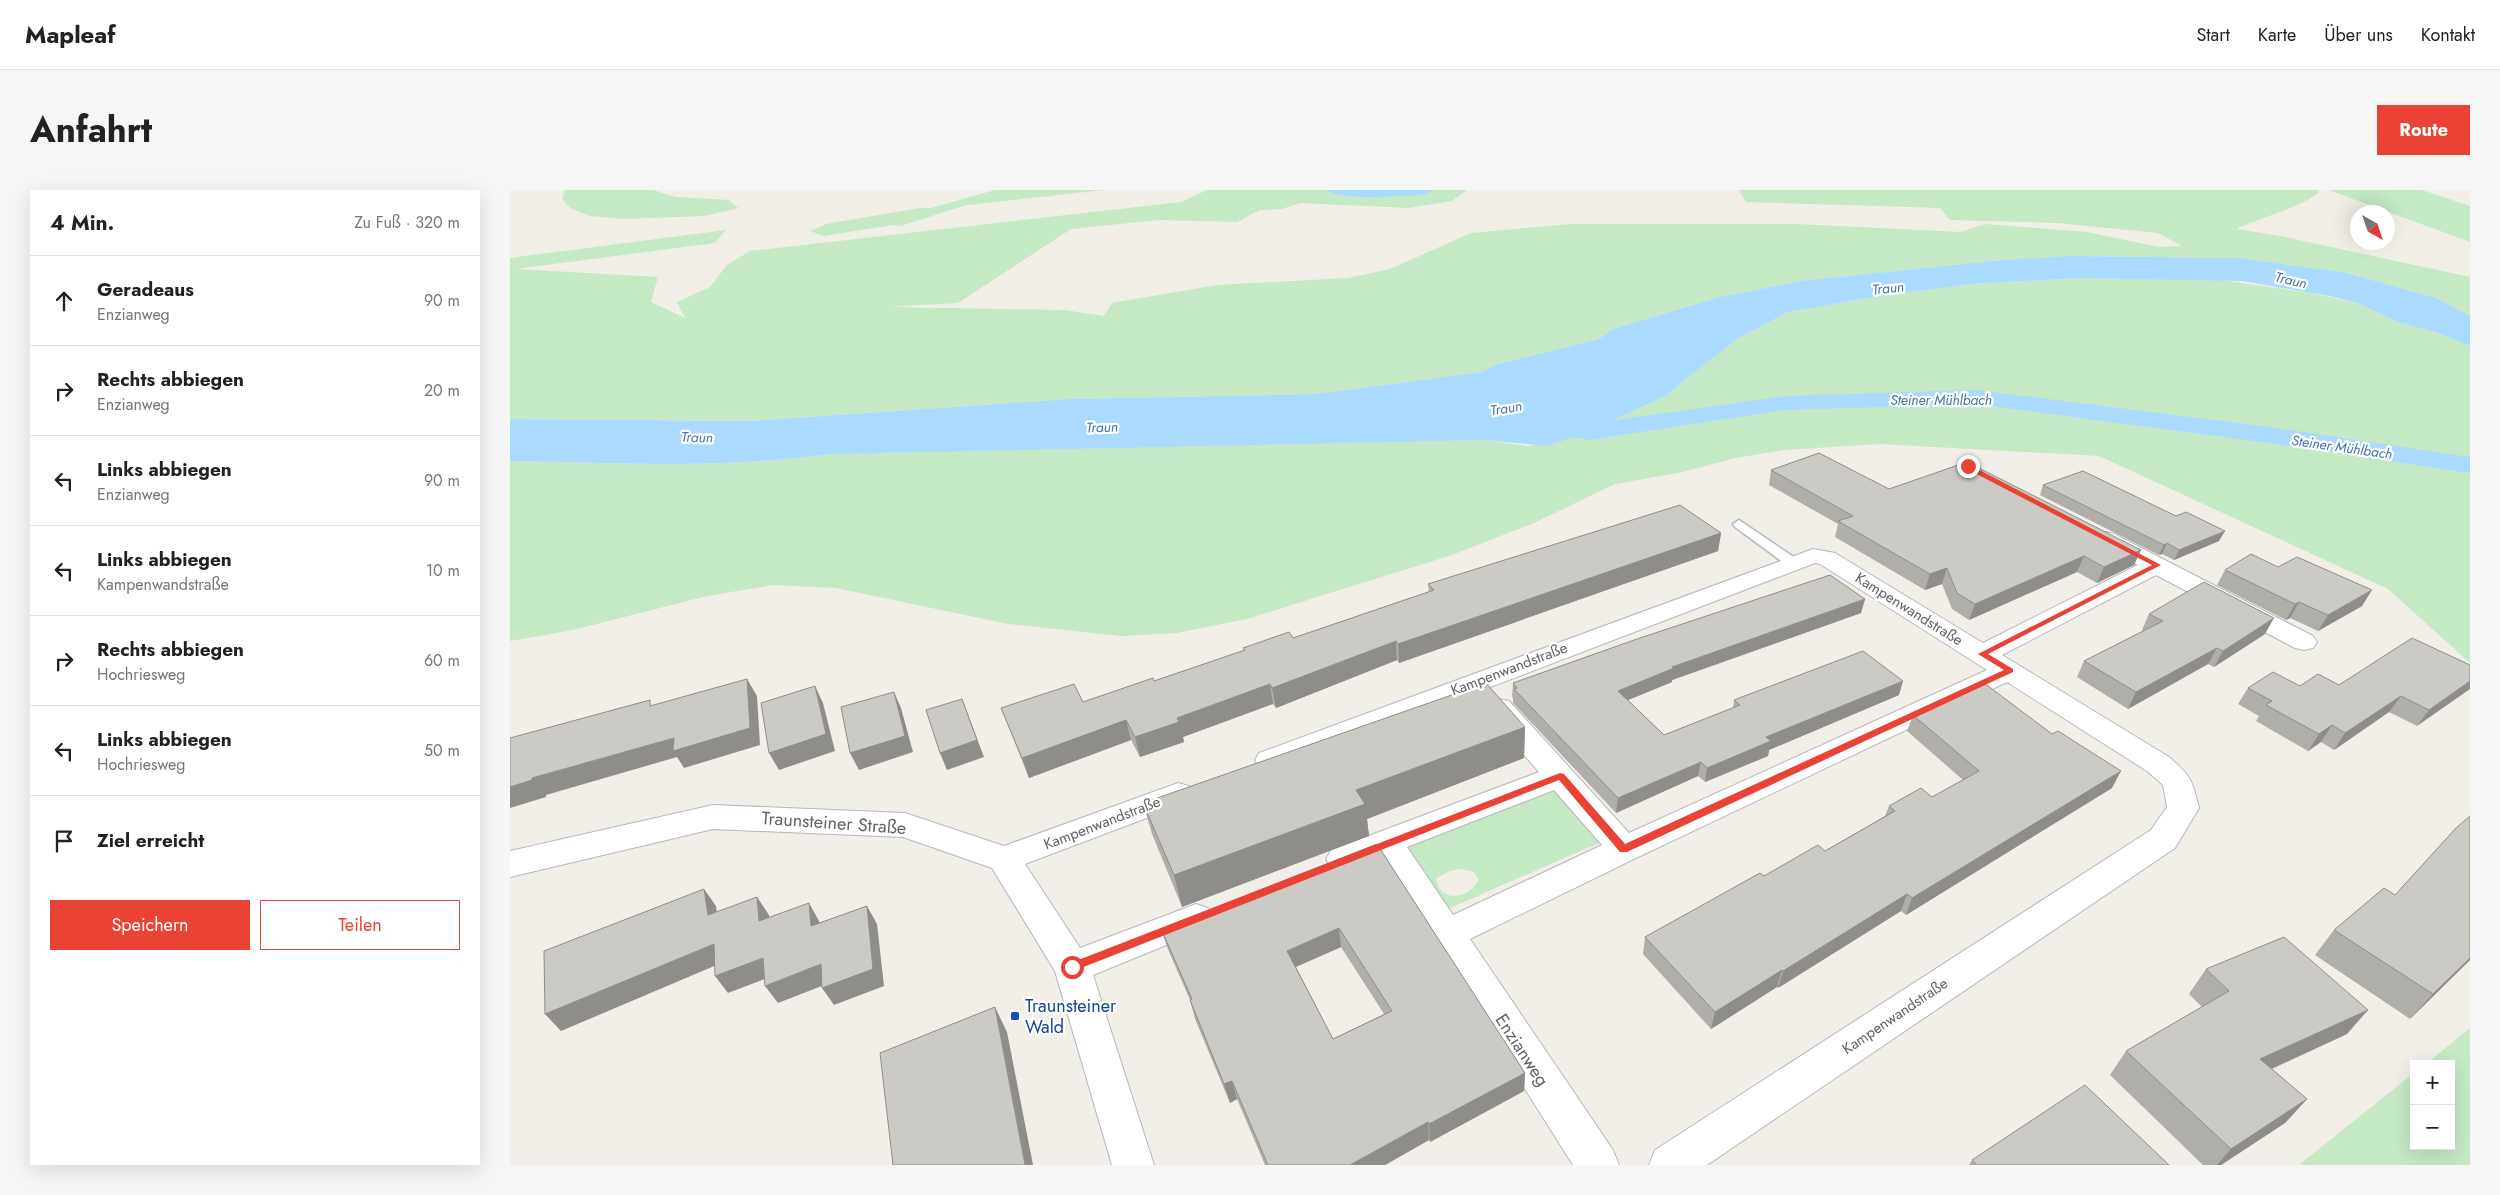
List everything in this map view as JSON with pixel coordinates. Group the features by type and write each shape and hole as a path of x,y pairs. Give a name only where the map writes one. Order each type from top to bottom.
{"street":[{"path":"2088,529 2304,642"},
{"name":"Kampenwandstraße","path":"1244,769 1813,556 1827,558 2010,670 2158,764 2177,781 2184,808 2163,838 1670,1165"},
{"path":"1982,654 2157,565"},
{"path":"1447,934 1624,849 2010,670"},
{"path":"1476,682 1624,849"},
{"path":"1312,872 1560,776"},
{"name":"Kampenwandstraße","path":"1004,859 1206,783"},
{"name":"Traunsteiner Straße","path":"510,864 713,817 906,825 1004,859"},
{"name":"Enzianweg","path":"1386,842 1598,1165"},
{"path":"1004,859 1072,967 1133,1165"},
{"path":"1072,967 1220,908"}],"lane":[{"path":"1738,524 1793,563"}],"green space":[{"path":"565,190 653,190 675,197 729,200 738,208 705,216 622,219 590,216 570,208 562,198"},
{"path":"995,190 1104,190 967,205 900,226 893,225 824,236 810,231 826,224 920,208 931,208"},
{"path":"1207,190 1467,190 1452,201 1409,208 1300,203 1282,209 1260,210 1237,222 1159,220 1071,229 958,303 888,307 1064,310 1104,316 1112,303 1217,285 1348,278 1390,269 1471,233 1571,224 1796,224 1961,232 1985,224 2087,232 2159,247 2182,246 2158,233 2058,223 1950,220 1940,208 1746,202 1739,190 2317,190 2319,191 2306,201 2236,229 2275,235 2470,277 2470,316 2436,298 2343,272 2238,258 2075,256 1992,261 1801,281 1720,297 1613,329 1599,339 1497,364 1482,372 1316,394 1070,399 750,421 510,419 510,258 726,230 715,243 515,269 658,277 651,302 685,318 677,302 710,287 727,265 750,251 1181,202"},
{"path":"2329,190 2422,190 2470,206 2470,242 2395,214 2395,205 2370,205"},
{"path":"2080,278 2222,280 2311,293 2360,304 2398,322 2438,333 2470,346 2470,663 2388,589 2099,456 1880,444 1784,450 1735,458 1683,472 1615,484 1534,523 1452,555 1247,619 1177,633 1121,636 1008,624 836,588 773,585 707,596 573,630 510,641 510,461 670,464 750,462 829,454 1337,441 1484,440 1528,446 1588,432 1665,396 1737,339 1788,312 1879,296 1971,284"},
{"path":"1536,785 1560,794 1601,842 1441,912 1386,842","holes":["1461,869 1474,872 1479,880 1462,895 1448,895 1438,886 1436,878 1450,871"]},
{"path":"2470,1028 2470,1165 2299,1165 2410,1076 2410,1150 2455,1150 2455,1060 2431,1060"}],"water":[{"name":"Traun","path":"2071,256 2238,258 2343,272 2436,298 2470,316 2470,346 2438,333 2398,322 2360,304 2329,296 2242,281 2080,278 1971,284 1879,296 1788,312 1737,339 1665,396 1588,432 1547,446 1484,440 829,454 750,462 670,464 510,461 510,419 750,421 1070,399 1316,394 1482,372 1497,364 1599,339 1613,329 1720,297 1801,281 1992,261"}],"building":[{"path":"1819,453 1889,489 1967,462 2141,550 2104,567 2084,556 1975,604 1957,593 1947,568 1930,574 1838,521 1853,516 1771,470"},
{"path":"2083,471 2176,516 2186,512 2225,531 2179,550 2167,543 2164,545 2043,485"},
{"path":"1680,505 1721,533 1398,644 1396,641 1272,688 1270,684 1177,718 1179,722 1135,737 1126,720 1022,758 1001,708 1074,684 1083,702 1153,678 1154,681 1245,650 1243,648 1289,632 1293,638 1434,590 1428,584"},
{"path":"2251,554 2278,567 2297,557 2372,590 2328,615 2299,602 2295,604 2225,570"},
{"path":"1830,575 1865,599 1672,667 1674,668 1618,691 1664,735 1740,705 1734,700 1863,651 1903,681 1766,737 1771,741 1707,768 1701,762 1618,798 1514,689 1517,688 1513,683 1637,639"},
{"path":"2204,582 2274,618 2223,651 2217,648 2136,692 2084,661 2163,621 2149,614"},
{"path":"2412,638 2470,665 2470,681 2429,710 2401,696 2345,733 2332,725 2319,734 2266,705 2272,701 2248,688 2273,672 2300,686 2318,674 2339,685"},
{"path":"747,679 750,728 673,751 674,738 532,778 532,780 510,787 510,738 650,700 650,706"},
{"path":"1486,683 1525,727 1356,790 1365,804 1174,875 1143,803"},
{"path":"1984,683 2052,734 2058,731 2121,771 1912,898 1907,894 1715,1012 1645,937 1760,873 1764,876 1818,845 1825,851 1895,811 1889,806 1921,788 1932,797 1979,771 1913,715"},
{"path":"815,686 826,734 769,753 761,703"},
{"path":"894,692 905,736 850,753 841,707"},
{"path":"962,699 977,740 940,753 926,710"},
{"path":"2470,816 2470,958 2433,994 2334,930 2384,888 2395,895 2456,828"},
{"path":"1377,844 1525,1073 1429,1124 1428,1122 1350,1165 1268,1165 1232,1081 1224,1084 1190,1000 1192,999 1161,929","holes":["1339,928 1392,1011 1333,1039 1287,951"]},
{"path":"704,889 708,915 757,897 759,921 809,903 811,926 867,906 873,969 822,988 821,964 765,986 763,958 715,976 714,944 545,1014 544,951"},
{"path":"2284,937 2368,1010 2260,1059 2307,1099 2231,1149 2126,1051 2229,991 2206,969"},
{"path":"995,1007 1025,1165 893,1165 880,1053"},
{"path":"2085,1085 2169,1165 1977,1165 1972,1160"}],"waterway":[{"path":"1336,190 1357,192 1425,190"},
{"name":"Steiner Mühlbach","path":"1540,424 1588,432 1785,403 1976,397 2262,434 2470,465"}],"place":[{"name":"Traunsteiner Wald","path":"1015,1016"}],"route":[{"path":"1072,967 1386,842 1560,776 1624,849 2010,670 1982,654 2157,565 1968,466"}]}
